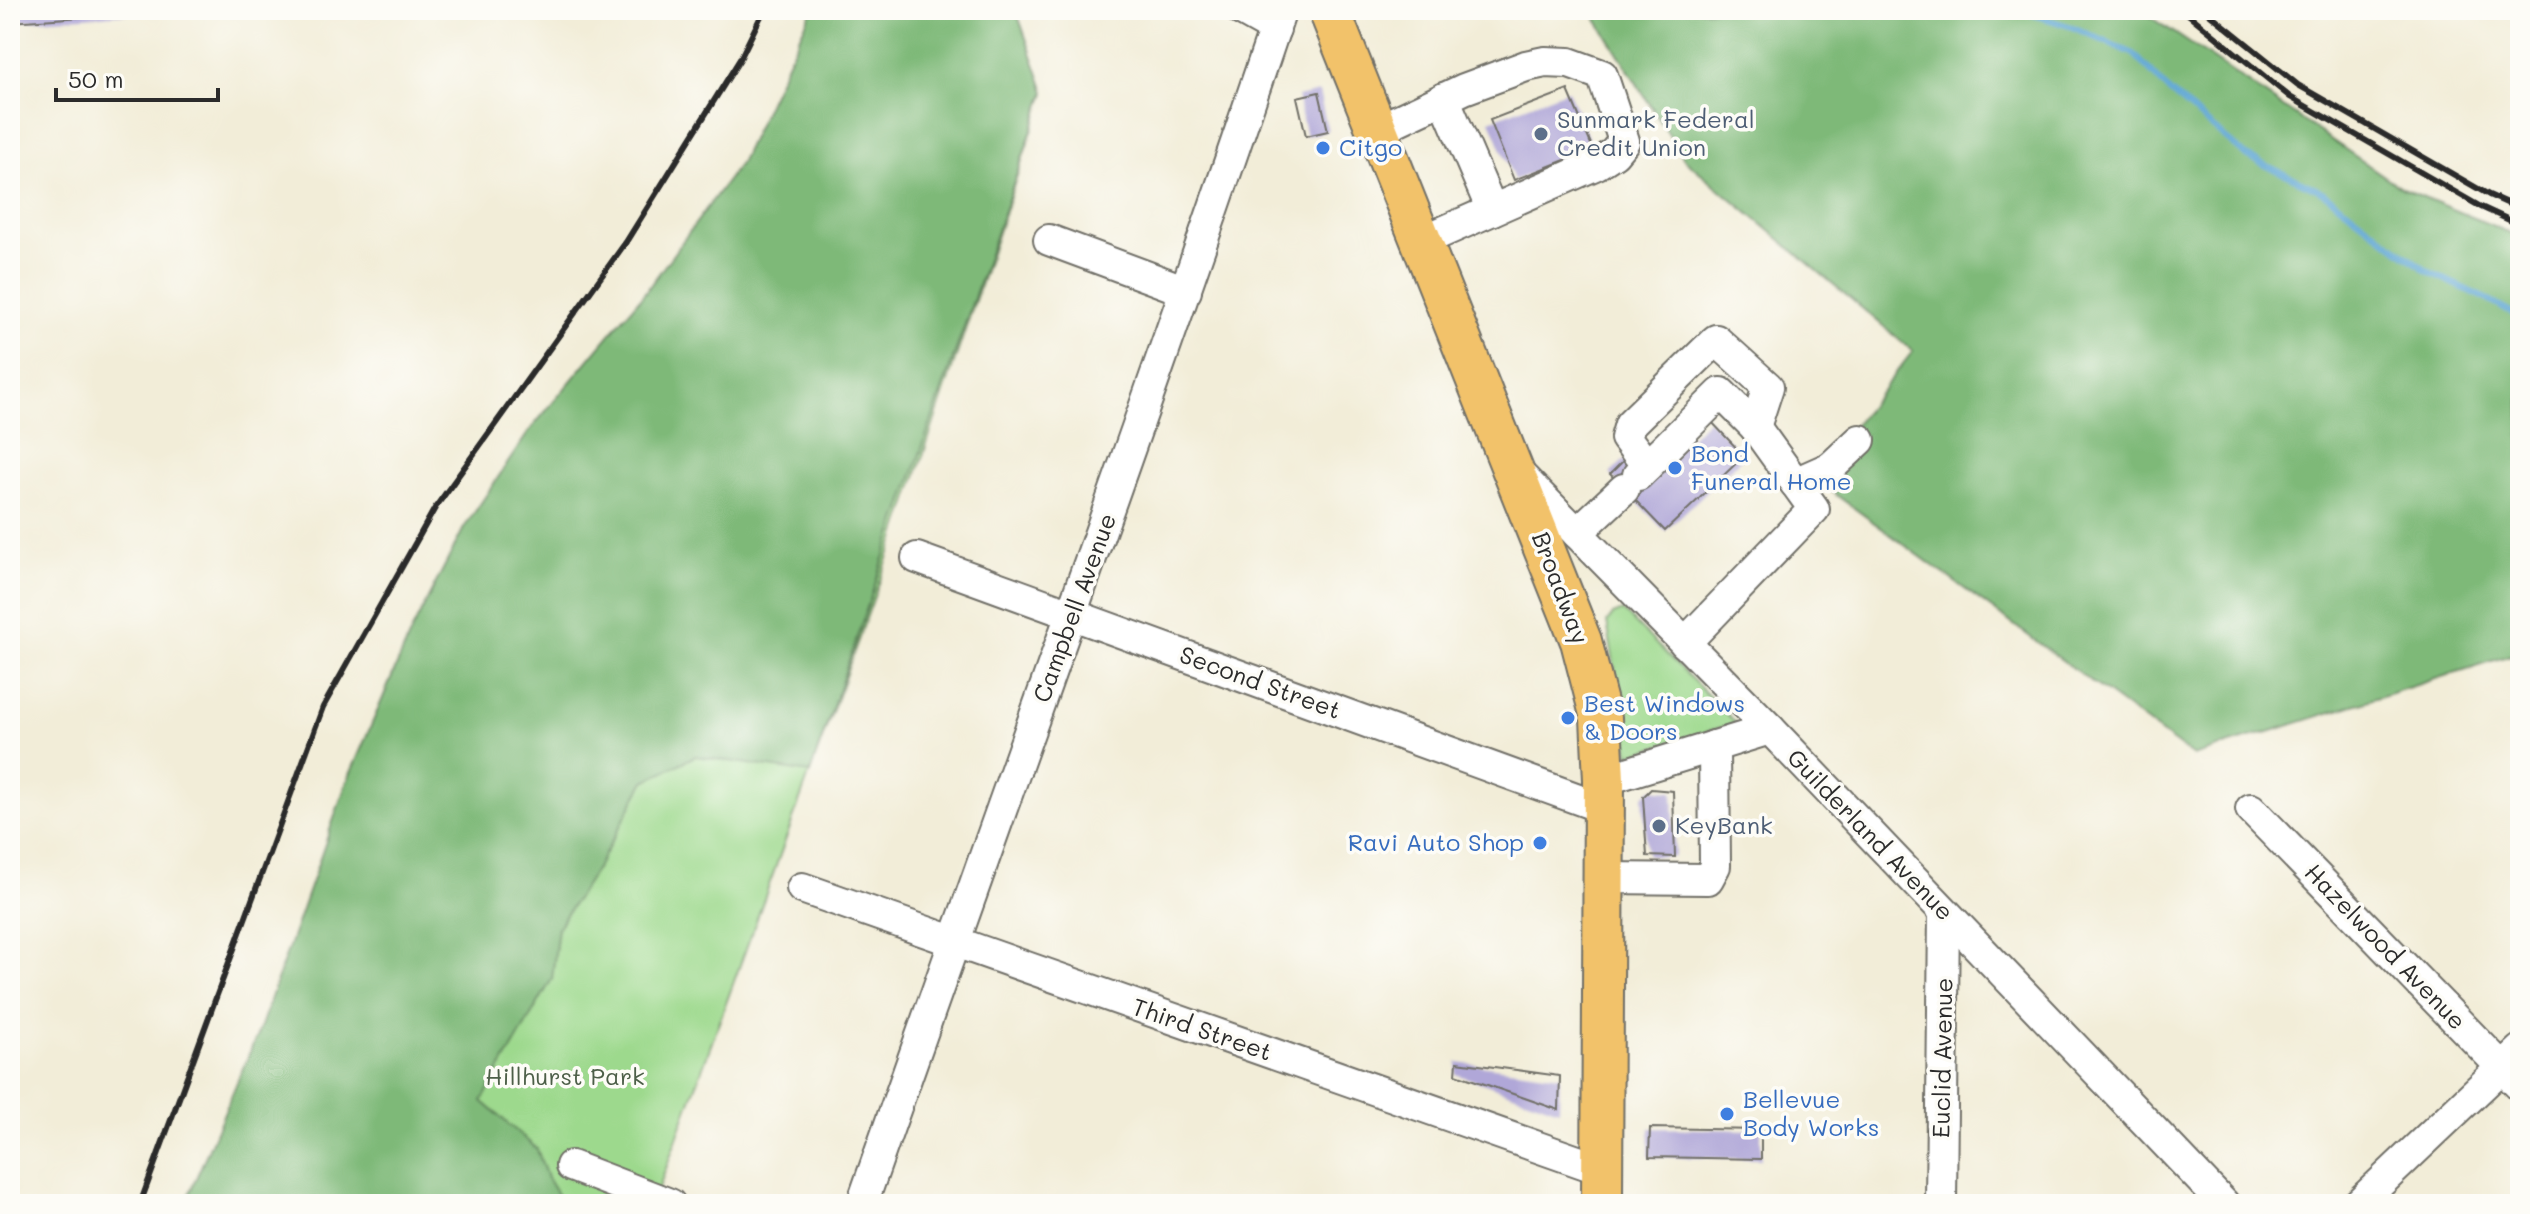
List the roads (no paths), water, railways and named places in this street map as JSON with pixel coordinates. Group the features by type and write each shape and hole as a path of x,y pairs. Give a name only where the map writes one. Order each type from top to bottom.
{"main road":[{"name":"Broadway","path":"1329,10 1514,469 1581,641 1592,678 1601,718 1603,794 1603,1187"}],"street":[{"path":"1241,10 1278,20"},
{"name":"Campbell Avenue","path":"862,1204 1073,615 1278,20"},
{"path":"1377,130 1444,98 1526,66 1545,62 1569,63 1602,75 1624,141 1614,153 1597,164 1422,241"},
{"path":"1444,98 1492,210"},
{"path":"1049,240 1186,291"},
{"path":"1637,477 1626,438 1630,424 1716,340 1768,387 1755,427"},
{"path":"1685,643 1814,509 1755,427 1693,362"},
{"path":"1577,533 1721,393"},
{"path":"1795,483 1831,467 1860,440"},
{"name":"Guilderland Avenue","path":"1514,469 1770,729 2224,1204"},
{"name":"Second Street","path":"917,558 1073,615 1603,794"},
{"path":"1603,794 1714,746 1770,729"},
{"path":"1603,878 1708,879 1715,866 1714,746"},
{"name":"Hazelwood Avenue","path":"2251,809 2514,1068"},
{"name":"Third Street","path":"802,888 954,942 1603,1187"},
{"name":"Euclid Avenue","path":"1941,1204 1944,912"},
{"path":"2358,1204 2514,1068"},
{"path":"571,1166 670,1204"}],"waterway":[{"path":"2018,10 2072,27 2134,54 2170,92 2248,157 2323,192 2427,271 2520,318"}],"railway":[{"path":"140,1204 323,707 435,508 626,242 740,59 764,10"},
{"path":"2183,10 2290,97 2481,207 2520,225"},
{"path":"2205,10 2298,85 2489,195 2520,209"}],"place":[{"name":"Sunmark Federal Credit Union","path":"1541,134"},
{"name":"Citgo","path":"1323,148"},
{"name":"Bond Funeral Home","path":"1675,468"},
{"name":"Best Windows & Doors","path":"1568,718"},
{"name":"KeyBank","path":"1659,826"},
{"name":"Ravi Auto Shop","path":"1540,843"},
{"name":"Bellevue Body Works","path":"1727,1114"}],"park label":[{"name":"Hillhurst Park","path":"565,1077"}]}
